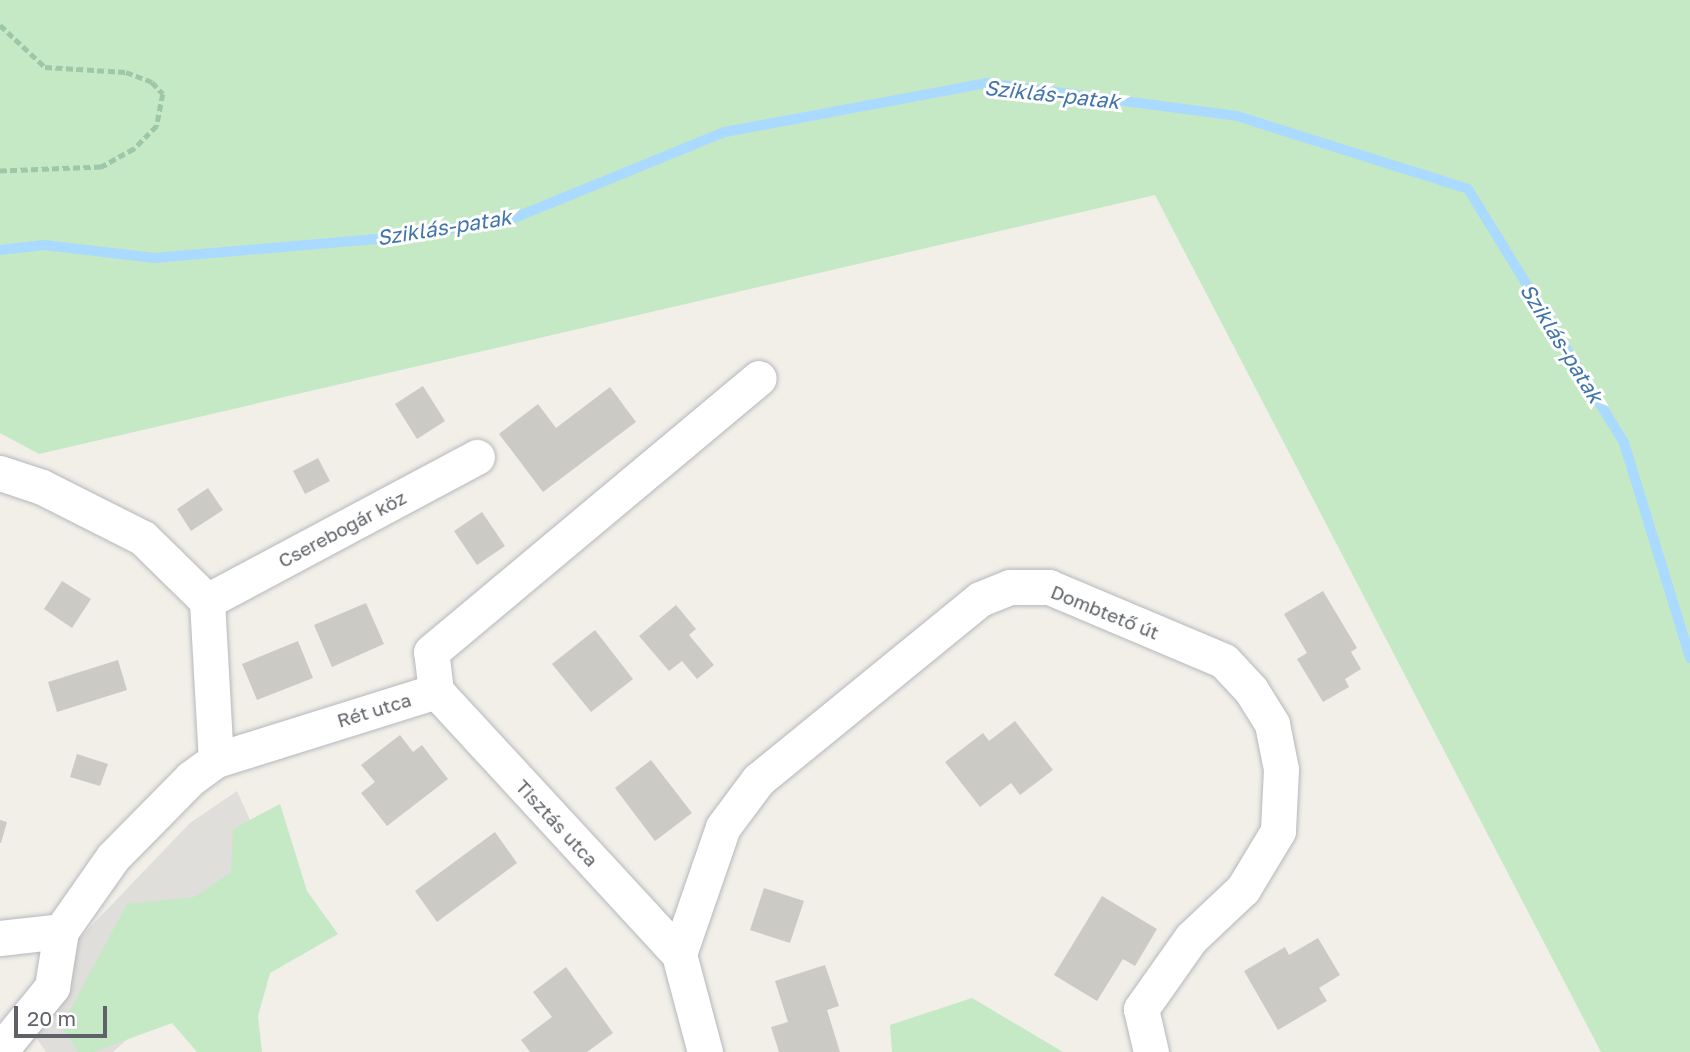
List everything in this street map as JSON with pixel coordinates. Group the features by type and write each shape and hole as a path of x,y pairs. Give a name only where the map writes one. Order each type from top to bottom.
{"street":[{"name":"Rét utca","path":"0,1042 8,1041 52,987 61,931 113,857 191,778 216,760 436,691 431,652 759,378"},
{"name":"Cserebogár köz","path":"207,601 477,457"},
{"path":"0,473 42,487 143,538 207,601 216,760"},
{"name":"Dombtető út","path":"679,954 723,827 758,780 980,599 1010,587 1049,587 1224,661 1251,690 1272,724 1281,769 1278,831 1243,890 1191,938 1141,1009 1151,1052"},
{"name":"Tisztás utca","path":"436,691 679,954"},
{"path":"0,938 61,931"},
{"path":"679,954 705,1052"}],"path":[{"path":"0,25 45,68 126,72 152,82 163,94 157,126 134,149 101,167 0,172"}],"shaded area":[{"path":"237,791 285,897 113,1052 46,1052 30,1028 73,945 190,823"}],"green space":[{"path":"0,0 1690,0 1690,1052 1601,1052 1155,195 39,454 0,433"},
{"path":"280,804 307,891 338,934 270,973 258,1016 262,1052 197,1052 172,1023 93,1052 79,1052 61,1027 127,904 195,897 231,872 233,829"},
{"path":"972,998 1063,1052 892,1052 890,1025"}],"building":[{"path":"423,386 445,421 417,439 395,404"},
{"path":"610,387 636,422 543,492 499,434 538,404 556,428"},
{"path":"318,458 330,481 305,494 293,471"},
{"path":"208,488 223,510 191,531 177,509"},
{"path":"482,512 505,546 477,565 454,531"},
{"path":"62,581 91,599 72,628 44,609"},
{"path":"1323,591 1357,648 1351,652 1361,669 1345,679 1349,687 1323,702 1297,659 1307,653 1284,614"},
{"path":"366,603 384,644 332,667 314,625"},
{"path":"676,605 696,629 689,635 714,665 697,679 682,661 669,671 639,636"},
{"path":"595,630 633,679 591,712 552,664"},
{"path":"298,641 313,678 257,700 242,664"},
{"path":"118,660 127,690 57,712 48,682"},
{"path":"1015,721 1053,770 1020,795 1011,783 980,807 945,762 983,733 989,741"},
{"path":"400,735 413,752 422,745 448,779 387,826 361,793 375,782 361,765"},
{"path":"77,754 108,764 100,786 70,777"},
{"path":"651,760 692,813 655,841 615,788"},
{"path":"0,820 7,822 1,843 0,843"},
{"path":"495,832 517,863 437,922 415,891"},
{"path":"764,888 804,901 790,943 750,930"},
{"path":"1102,896 1157,929 1135,966 1123,959 1097,1001 1054,975"},
{"path":"1318,938 1340,975 1319,988 1327,1001 1278,1030 1244,971 1285,947 1289,955"},
{"path":"825,965 839,1006 827,1010 840,1052 779,1052 771,1027 788,1022 775,981"},
{"path":"566,967 613,1033 587,1052 530,1052 521,1040 552,1017 533,992"}],"waterway":[{"name":"Sziklás-patak","path":"0,250 44,245 154,258 388,238 509,220 725,132 987,83 1237,116 1468,189 1624,443 1690,658"}]}
